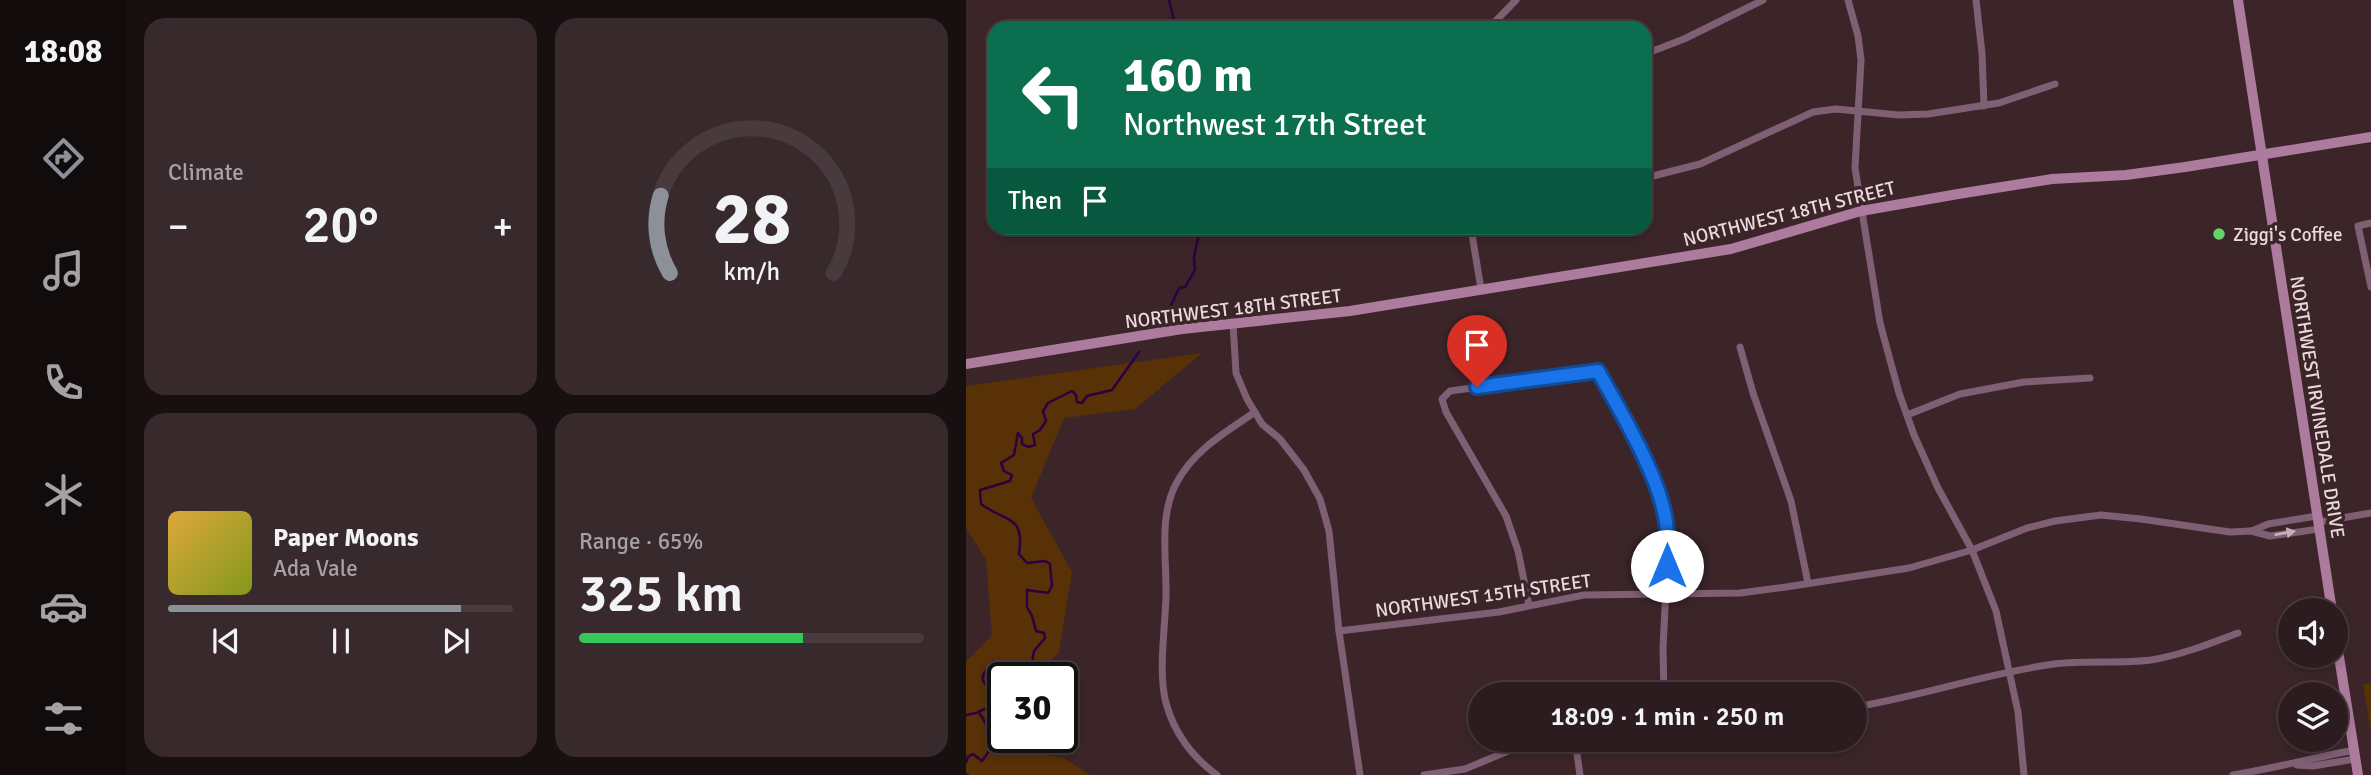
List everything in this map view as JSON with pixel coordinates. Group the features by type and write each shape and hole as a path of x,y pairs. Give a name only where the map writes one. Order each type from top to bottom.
{"street":[{"path":"1496,21 1516,0"},
{"path":"1652,51 1684,39 1763,0"},
{"path":"1848,0 1858,36 1861,60 1855,168 1880,323 1891,368 1907,415 1938,488 1972,550 1996,611 2010,672 2024,758 2024,775"},
{"path":"1976,0 1984,106"},
{"name":"NORTHWEST IRVINEDALE DRIVE","path":"2238,0 2330,598"},
{"path":"1652,176 1700,164 1813,112 1825,110 1899,115 1928,114 1984,106 2055,84"},
{"name":"NORTHWEST 18TH STREET","path":"966,364 1233,323 1319,316 1731,249 1861,211 2052,179 2126,175 2371,136"},
{"path":"2371,223 2358,226 2371,287"},
{"path":"1472,235 1481,289"},
{"path":"1233,323 1236,373 1262,424 1280,439 1304,470 1320,499 1329,531 1339,631 1360,775"},
{"path":"1740,347 1753,393 1791,501 1808,583"},
{"path":"1529,605 1510,525 1446,412 1442,399 1450,391 1598,371 1655,481 1665,515 1668,548 1664,682"},
{"path":"1907,415 1960,394 2024,382 2090,378"},
{"path":"1217,775 1201,763 1179,736 1166,702 1163,674 1167,515 1176,483 1199,452 1255,412"},
{"name":"NORTHWEST 15TH STREET","path":"1339,631 1499,612 1584,595 1740,593 1909,568 1972,550 2027,528 2101,515 2230,532 2251,531 2270,536 2318,522 2371,513"},
{"name":"NORTHWEST 15TH STREET","path":"2251,531 2268,523 2318,522"},
{"path":"1867,705 1899,700 2010,672 2082,661 2149,660 2175,655 2238,633"},
{"path":"2341,668 2358,775"},
{"path":"1423,775 1465,769 1506,752"},
{"path":"1577,752 1580,775"},
{"path":"2233,775 2293,765 2313,766 2354,755"}],"shaded area":[{"path":"1202,353 1135,409 1064,418 1031,498 1072,572 1059,652 1049,662 987,662 987,753 1033,753 1064,758 1090,775 966,775 966,662 992,635 986,560 966,528 966,386"},
{"path":"2371,683 2371,732 2363,684"}],"waterway":[{"path":"1169,0 1174,21"},
{"path":"1167,314 1179,288 1185,287 1195,270 1194,257 1199,235"},
{"path":"1032,662 1034,651 1045,638 1044,633 1036,631 1027,607 1027,590 1048,593 1052,586 1050,564 1045,561 1027,563 1019,554 1020,541 1016,526 1012,521 981,504 980,490 1010,481 1012,475 1004,471 1001,463 1014,455 1018,433 1022,444 1028,447 1035,445 1033,434 1040,430 1046,421 1043,411 1048,403 1072,391 1077,402 1082,403 1087,396 1112,390 1139,352"},
{"path":"987,668 983,678 987,686"},
{"path":"987,708 978,712 987,728"},
{"path":"966,715 976,713"},
{"path":"966,762 973,754 982,761 988,753"}],"place":[{"name":"Ziggi's Coffee","path":"2219,234"}],"route":[{"path":"1477,387 1598,371 1655,481 1665,515 1667,566"}]}
